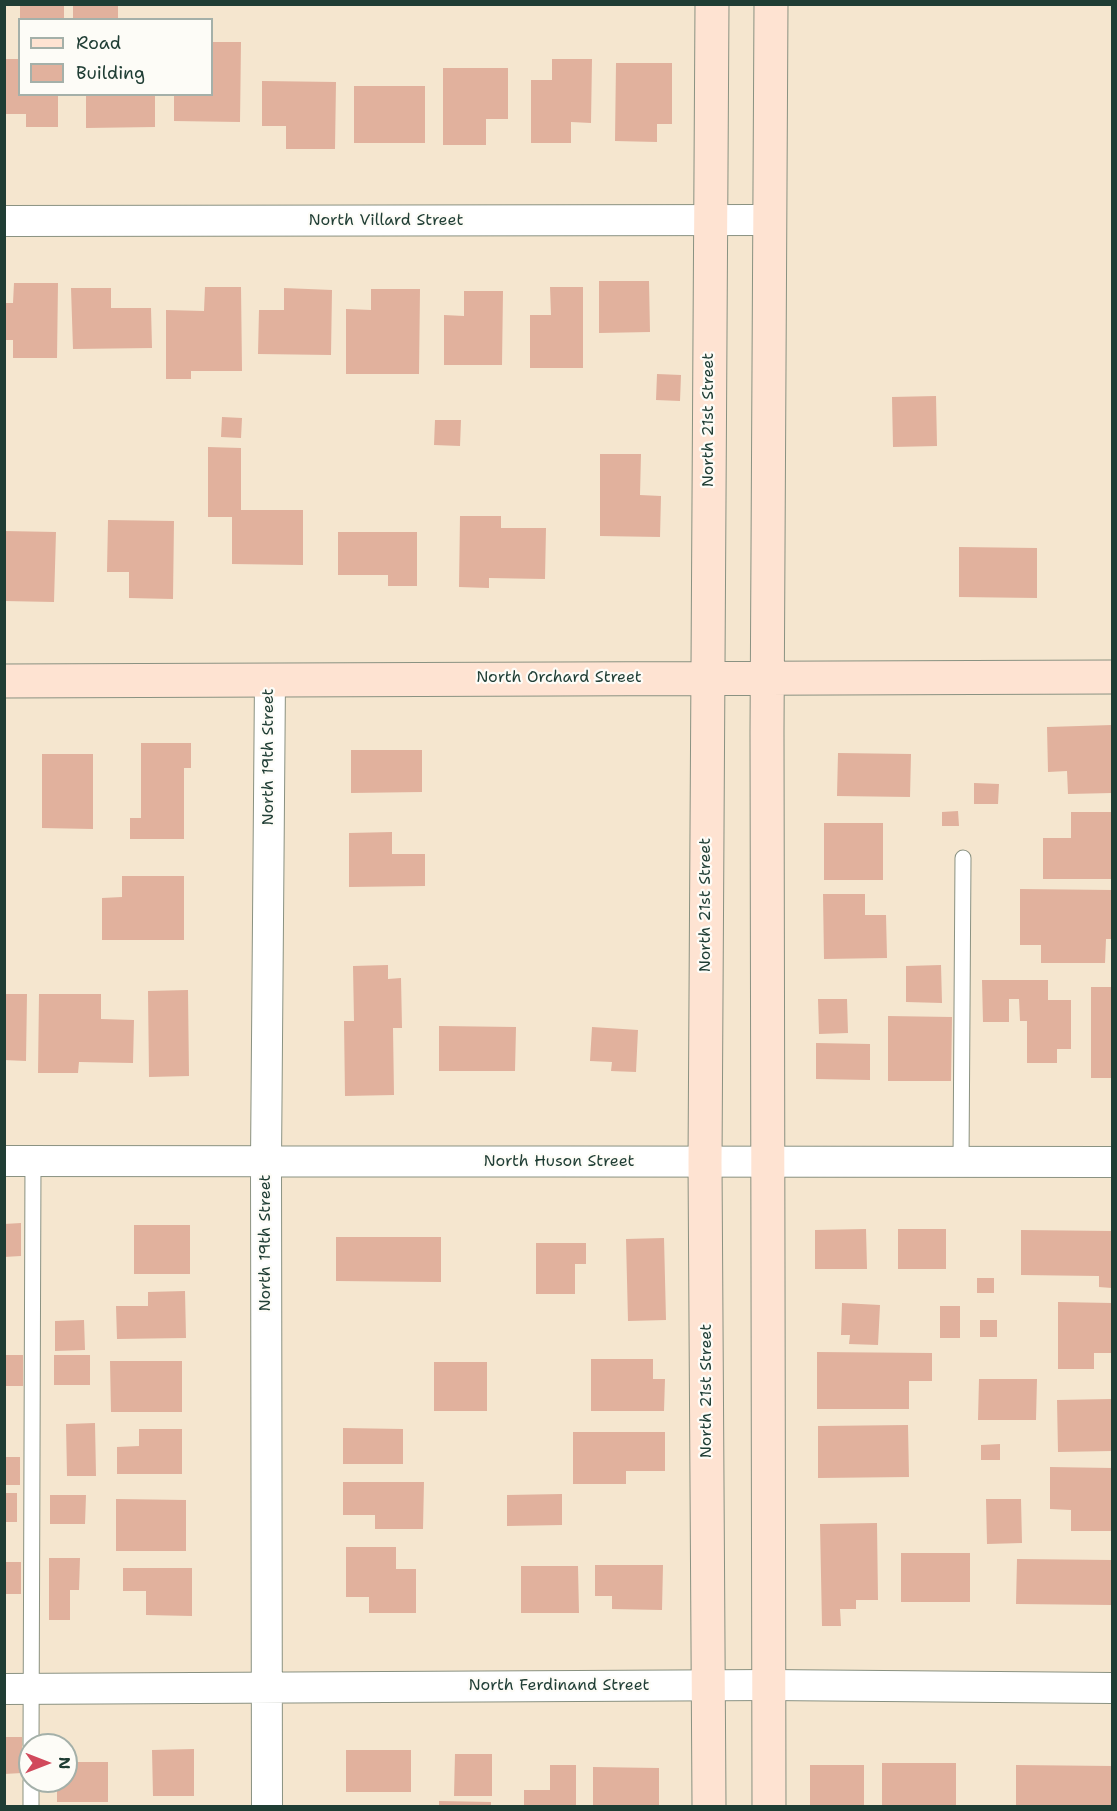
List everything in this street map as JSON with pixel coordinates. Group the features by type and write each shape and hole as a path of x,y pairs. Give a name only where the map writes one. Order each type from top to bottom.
{"main road":[{"name":"North 21st Street","path":"709,1806 705,1162 706,678 712,4"},
{"path":"769,1806 768,220 771,4"},
{"name":"North Orchard Street","path":"4,681 1113,677"}],"street":[{"name":"North Villard Street","path":"4,221 768,220"},
{"name":"North 19th Street","path":"267,1806 266,1161 270,679"},
{"name":"North Huson Street","path":"19,1161 1113,1162"},
{"name":"North Ferdinand Street","path":"18,1689 709,1685 1113,1688"}],"lane":[{"path":"961,1162 963,858"},
{"path":"19,1161 18,1689 29,1733"}],"building":[{"path":"20,4 64,4 64,18 20,18"},
{"path":"73,4 118,4 118,18 73,18"},
{"path":"213,42 241,42 240,122 174,121 174,96 213,96"},
{"path":"4,59 18,59 18,96 58,96 58,127 26,127 26,114 4,114"},
{"path":"552,59 592,59 591,123 571,122 571,143 531,143 531,80 552,80"},
{"path":"616,63 672,63 672,124 657,124 657,142 615,141"},
{"path":"443,68 508,68 508,119 486,119 486,145 443,145"},
{"path":"262,81 336,82 335,149 286,149 286,126 262,126"},
{"path":"354,86 425,86 425,143 354,143"},
{"path":"86,96 155,96 155,127 86,128"},
{"path":"599,281 649,281 650,332 599,333"},
{"path":"14,283 58,283 57,358 13,358 13,340 4,340 4,303 13,303"},
{"path":"205,287 241,287 242,371 191,371 191,379 166,379 166,310 204,311"},
{"path":"550,287 583,287 583,368 530,368 530,315 551,315"},
{"path":"71,288 111,288 111,308 151,308 152,348 73,349"},
{"path":"284,288 332,290 331,355 258,354 259,310 284,310"},
{"path":"371,289 420,289 419,374 346,374 346,309 371,310"},
{"path":"464,291 503,291 502,365 444,365 444,315 464,316"},
{"path":"657,374 681,375 680,401 656,400"},
{"path":"936,396 937,446 893,447 892,397"},
{"path":"222,417 242,418 241,438 221,437"},
{"path":"435,420 461,420 460,446 434,445"},
{"path":"208,447 241,448 241,510 303,510 303,565 232,564 232,517 208,517"},
{"path":"600,454 641,454 640,495 661,496 660,537 600,536"},
{"path":"460,516 501,516 501,528 546,528 545,579 489,578 489,588 459,587"},
{"path":"108,520 174,521 173,599 129,598 129,572 107,572"},
{"path":"4,531 56,532 54,602 4,601"},
{"path":"338,532 417,532 417,586 388,586 388,575 338,575"},
{"path":"959,547 1037,548 1037,598 959,597"},
{"path":"1112,725 1112,793 1068,794 1067,771 1048,772 1047,727"},
{"path":"141,743 191,743 191,768 184,768 184,839 130,839 130,818 141,818"},
{"path":"351,750 422,750 422,792 351,793"},
{"path":"838,753 911,754 910,797 837,796"},
{"path":"42,754 93,754 93,829 42,828"},
{"path":"974,783 999,784 998,804 974,804"},
{"path":"958,811 959,826 942,826 942,812"},
{"path":"1071,812 1112,812 1112,879 1043,879 1043,838 1071,838"},
{"path":"824,823 883,823 883,880 824,880"},
{"path":"392,832 392,854 425,854 425,886 349,887 349,833"},
{"path":"122,876 184,876 184,940 102,940 102,898 122,897"},
{"path":"1020,889 1112,890 1112,939 1106,939 1105,963 1041,963 1041,945 1020,945"},
{"path":"823,894 865,894 865,915 886,915 887,958 824,959"},
{"path":"388,965 388,979 401,978 402,1028 393,1028 394,1095 345,1096 344,1021 354,1021 353,966"},
{"path":"941,965 942,1003 906,1002 906,966"},
{"path":"982,980 1048,980 1048,1000 1071,1000 1071,1049 1057,1049 1057,1063 1027,1063 1027,1021 1020,1021 1019,999 1009,999 1009,1022 983,1022"},
{"path":"1091,987 1112,987 1112,1078 1091,1078"},
{"path":"188,990 189,1076 149,1077 148,991"},
{"path":"4,994 27,994 26,1061 4,1060"},
{"path":"39,994 101,994 101,1019 134,1020 133,1063 79,1062 78,1073 38,1073"},
{"path":"818,999 847,999 848,1033 819,1034"},
{"path":"888,1016 952,1017 951,1081 888,1081"},
{"path":"439,1026 516,1027 515,1071 439,1071"},
{"path":"592,1027 638,1030 636,1072 611,1071 612,1062 590,1061"},
{"path":"816,1043 870,1044 870,1080 816,1079"},
{"path":"21,1223 21,1256 4,1257 4,1224"},
{"path":"134,1225 190,1225 190,1274 134,1274"},
{"path":"866,1229 867,1269 815,1269 815,1230"},
{"path":"898,1229 946,1229 946,1269 898,1269"},
{"path":"1021,1230 1112,1231 1112,1288 1099,1287 1099,1276 1021,1275"},
{"path":"336,1237 441,1237 441,1282 336,1281"},
{"path":"664,1238 666,1320 628,1321 626,1239"},
{"path":"536,1243 586,1243 586,1264 575,1264 575,1294 536,1294"},
{"path":"977,1278 994,1278 994,1293 977,1293"},
{"path":"185,1291 186,1338 117,1339 116,1306 148,1306 148,1292"},
{"path":"1058,1302 1112,1303 1112,1353 1094,1353 1094,1369 1058,1369"},
{"path":"842,1303 880,1305 878,1345 849,1344 850,1335 841,1335"},
{"path":"940,1306 960,1306 960,1338 940,1338"},
{"path":"84,1320 85,1350 55,1351 55,1321"},
{"path":"980,1320 997,1320 997,1337 980,1337"},
{"path":"817,1352 932,1353 932,1381 909,1381 909,1409 817,1409"},
{"path":"4,1355 23,1355 23,1386 4,1386"},
{"path":"54,1355 90,1355 90,1385 54,1385"},
{"path":"591,1359 653,1359 653,1379 665,1379 664,1411 591,1411"},
{"path":"110,1361 182,1361 182,1412 111,1412"},
{"path":"434,1362 487,1362 487,1411 434,1411"},
{"path":"979,1379 1037,1379 1036,1420 978,1420"},
{"path":"1112,1399 1112,1451 1058,1452 1057,1400"},
{"path":"95,1423 96,1476 67,1476 66,1424"},
{"path":"908,1425 909,1477 818,1478 818,1426"},
{"path":"343,1428 403,1429 403,1464 343,1464"},
{"path":"139,1429 182,1429 182,1474 117,1474 117,1447 139,1446"},
{"path":"573,1432 665,1432 665,1471 626,1471 626,1484 573,1484"},
{"path":"1000,1444 1000,1460 981,1460 981,1445"},
{"path":"4,1457 20,1457 20,1485 4,1485"},
{"path":"1050,1467 1112,1468 1112,1531 1071,1531 1071,1510 1050,1509"},
{"path":"343,1482 424,1482 423,1529 375,1529 375,1515 343,1515"},
{"path":"4,1493 17,1493 17,1522 4,1522"},
{"path":"562,1494 562,1525 507,1526 507,1495"},
{"path":"50,1495 86,1495 85,1524 50,1524"},
{"path":"116,1499 186,1500 186,1551 116,1551"},
{"path":"986,1499 1021,1499 1022,1543 987,1544"},
{"path":"877,1523 878,1600 856,1600 856,1609 840,1609 841,1626 822,1626 820,1524"},
{"path":"346,1547 396,1547 396,1569 416,1569 416,1613 369,1613 369,1597 346,1597"},
{"path":"901,1553 970,1553 970,1602 901,1602"},
{"path":"49,1558 80,1558 79,1590 70,1590 70,1620 49,1620"},
{"path":"1017,1559 1112,1560 1112,1605 1016,1604"},
{"path":"4,1562 21,1562 21,1594 4,1594"},
{"path":"595,1565 663,1565 662,1610 612,1609 612,1596 595,1596"},
{"path":"521,1566 578,1566 579,1613 521,1613"},
{"path":"123,1568 192,1568 192,1616 146,1615 146,1591 123,1591"},
{"path":"4,1737 18,1737 18,1773 4,1774"},
{"path":"194,1749 194,1796 153,1796 152,1750"},
{"path":"346,1750 411,1750 411,1792 346,1792"},
{"path":"455,1754 492,1754 492,1796 454,1796"},
{"path":"78,1762 108,1762 108,1802 57,1802 57,1793 78,1793"},
{"path":"882,1763 956,1763 956,1806 882,1806"},
{"path":"550,1765 576,1765 576,1806 524,1806 524,1790 550,1790"},
{"path":"810,1765 864,1765 864,1806 810,1806"},
{"path":"1016,1765 1112,1766 1112,1806 1016,1806"},
{"path":"593,1767 659,1768 659,1806 593,1806"},
{"path":"439,1801 491,1802 491,1806 439,1806"}]}
